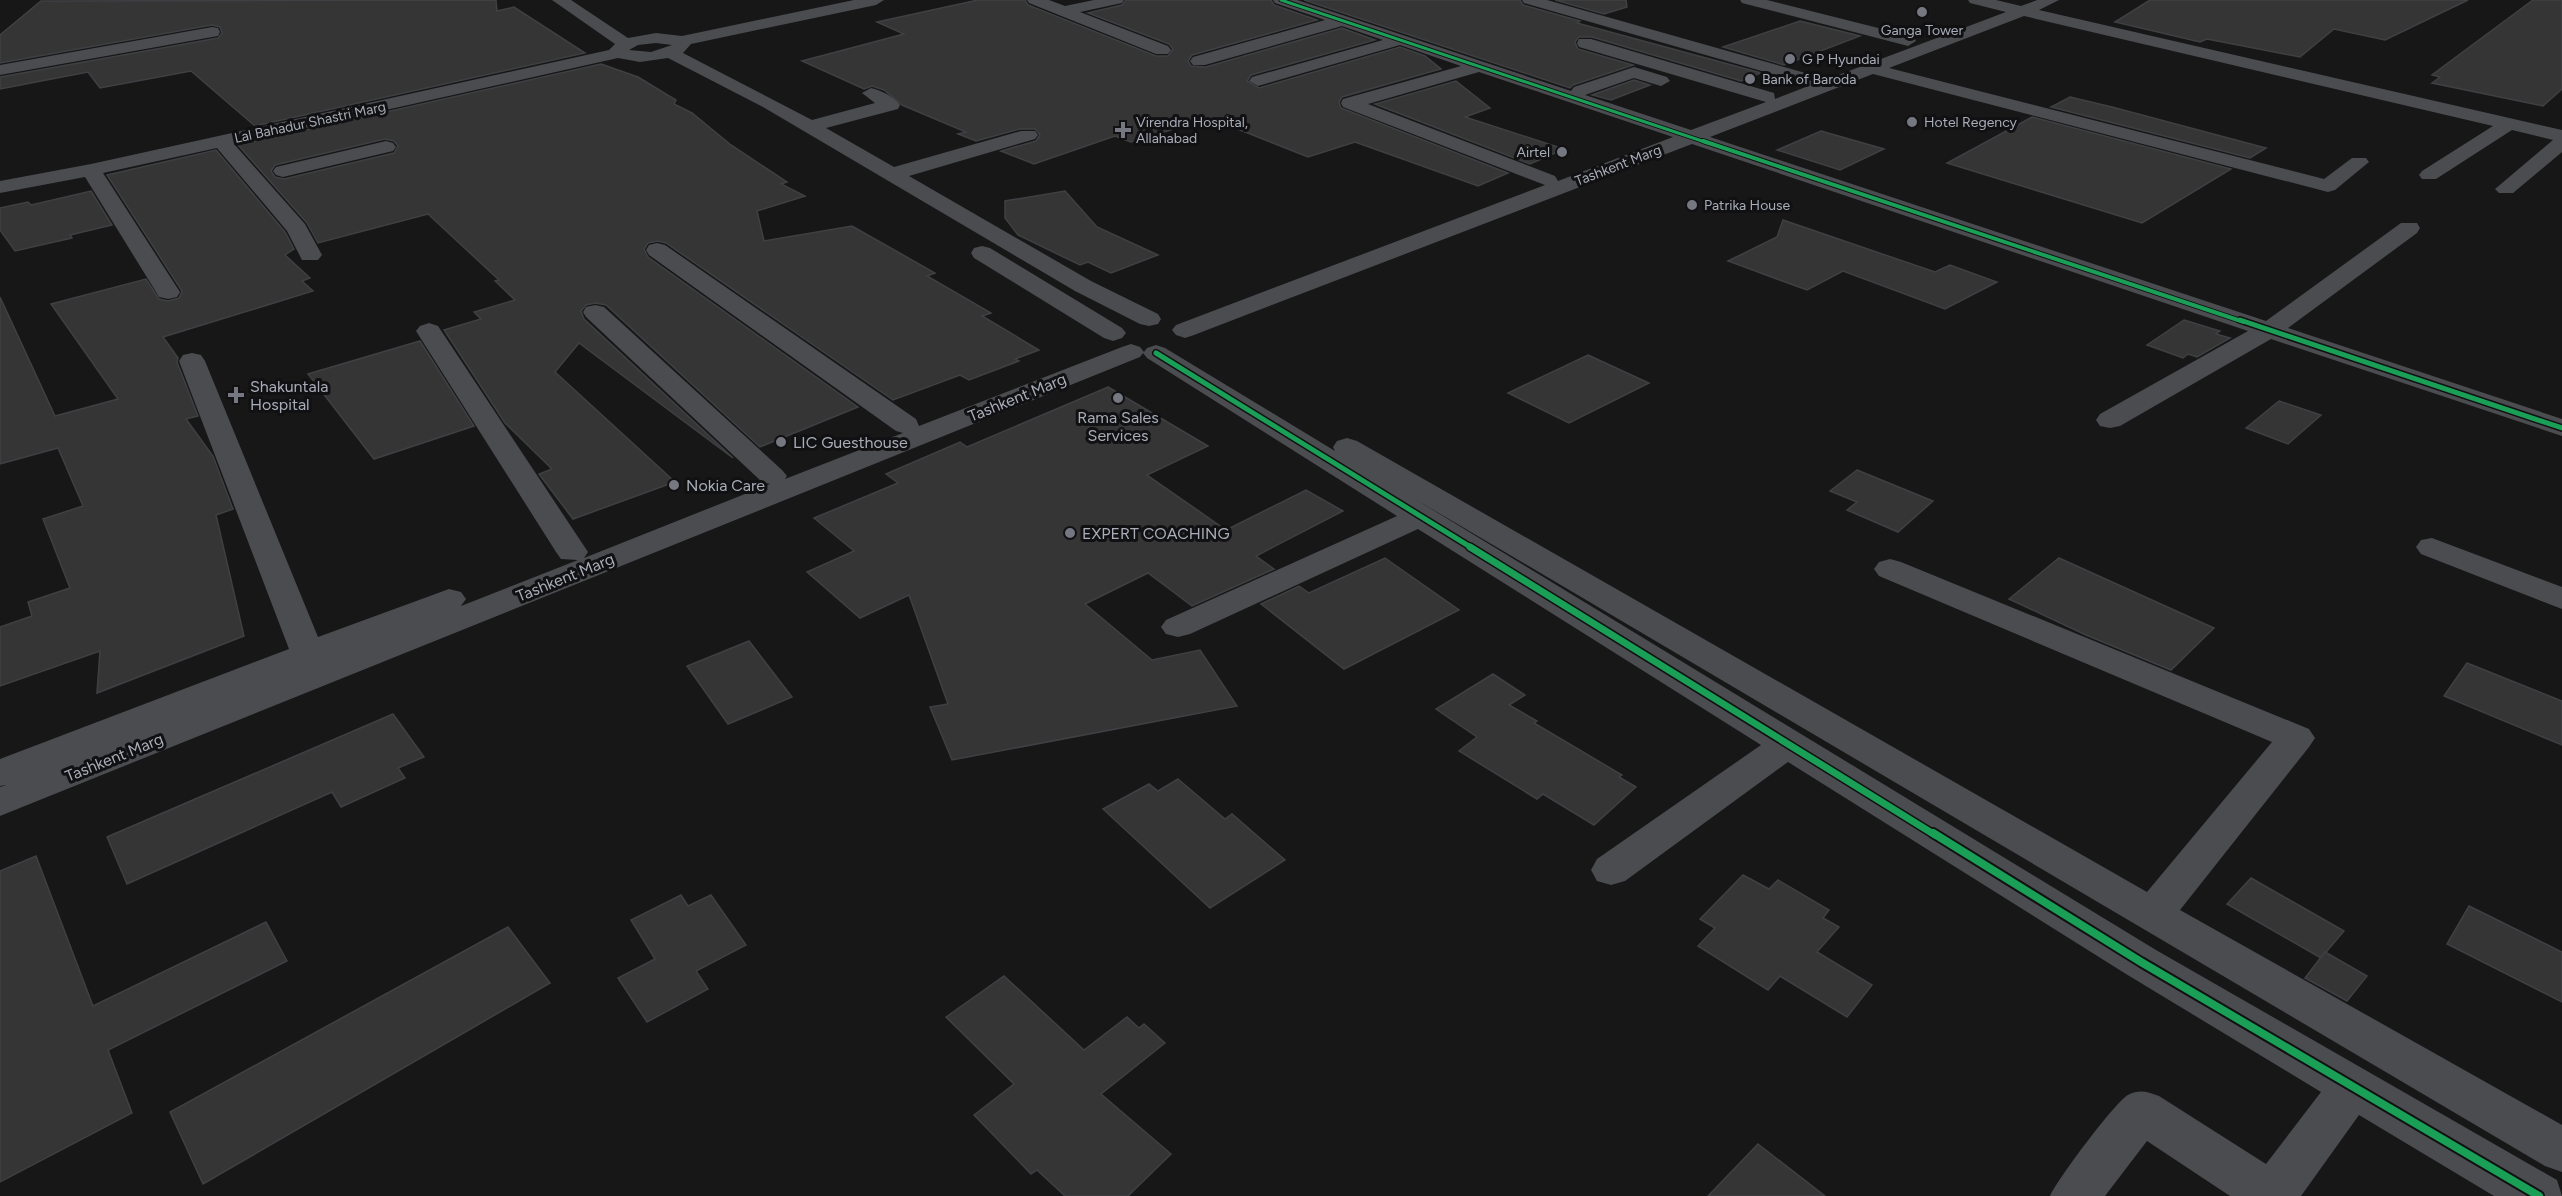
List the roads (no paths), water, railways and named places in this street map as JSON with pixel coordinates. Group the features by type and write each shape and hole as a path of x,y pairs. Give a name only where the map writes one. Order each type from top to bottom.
{"street":[{"path":"560,0 622,49"},
{"path":"585,0 662,47 906,206"},
{"path":"662,47 869,0"},
{"path":"1035,0 1162,50"},
{"path":"1064,11 1116,0"},
{"path":"1281,0 2562,428"},
{"path":"1530,0 1810,80"},
{"path":"1748,0 1908,41"},
{"path":"1976,0 2012,5 2510,123 2558,143"},
{"name":"Tashkent Marg","path":"0,773 906,425 1150,338 1684,134 1767,97 1908,41 2012,5 2051,0"},
{"name":"Tashkent Marg","path":"0,802 1548,180 1874,69 2012,5"},
{"path":"1199,61 1344,20"},
{"path":"0,70 212,32"},
{"path":"1258,81 1401,40"},
{"path":"1585,43 1767,97"},
{"path":"662,47 810,126 1083,286 1150,338 1420,517 2141,962 2539,1196"},
{"name":"Lal Bahadur Shastri Marg","path":"0,187 91,170 349,113 622,49 662,47"},
{"path":"1524,63 1560,74 1588,88 1656,64"},
{"path":"1480,66 1350,104 1548,180"},
{"path":"1874,69 2328,186 2359,162"},
{"path":"1634,72 1700,92 1723,84"},
{"path":"810,126 891,105 871,93"},
{"path":"283,171 379,140 349,113"},
{"path":"2429,175 2510,123"},
{"path":"892,174 1028,135"},
{"path":"2489,137 2558,143"},
{"path":"221,141 297,229 310,255"},
{"path":"2506,189 2558,143"},
{"path":"91,170 168,292"},
{"path":"2110,420 2269,330 2409,228"},
{"path":"966,243 1150,338 2562,1150"},
{"path":"657,250 906,425"},
{"path":"595,312 772,476"},
{"path":"429,331 572,552"},
{"path":"192,361 308,654"},
{"path":"1178,627 1420,517"},
{"path":"2432,547 2562,599"},
{"path":"1890,568 2296,738 2152,915"},
{"path":"1611,870 1788,744"},
{"path":"2075,1196 2142,1111 2272,1196 2352,1087"}],"place":[{"name":"Ganga Tower","path":"1922,12"},
{"name":"G P Hyundai","path":"1790,59"},
{"name":"Bank of Baroda","path":"1750,79"},
{"name":"Hotel Regency","path":"1912,122"},
{"name":"Virendra Hospital, Allahabad","path":"1123,130"},
{"name":"Airtel","path":"1562,152"},
{"name":"Patrika House","path":"1692,205"},
{"name":"Shakuntala Hospital","path":"236,395"},
{"name":"Rama Sales Services","path":"1118,398"},
{"name":"LIC Guesthouse","path":"781,442"},
{"name":"Nokia Care","path":"674,485"},
{"name":"EXPERT COACHING","path":"1070,533"}]}
